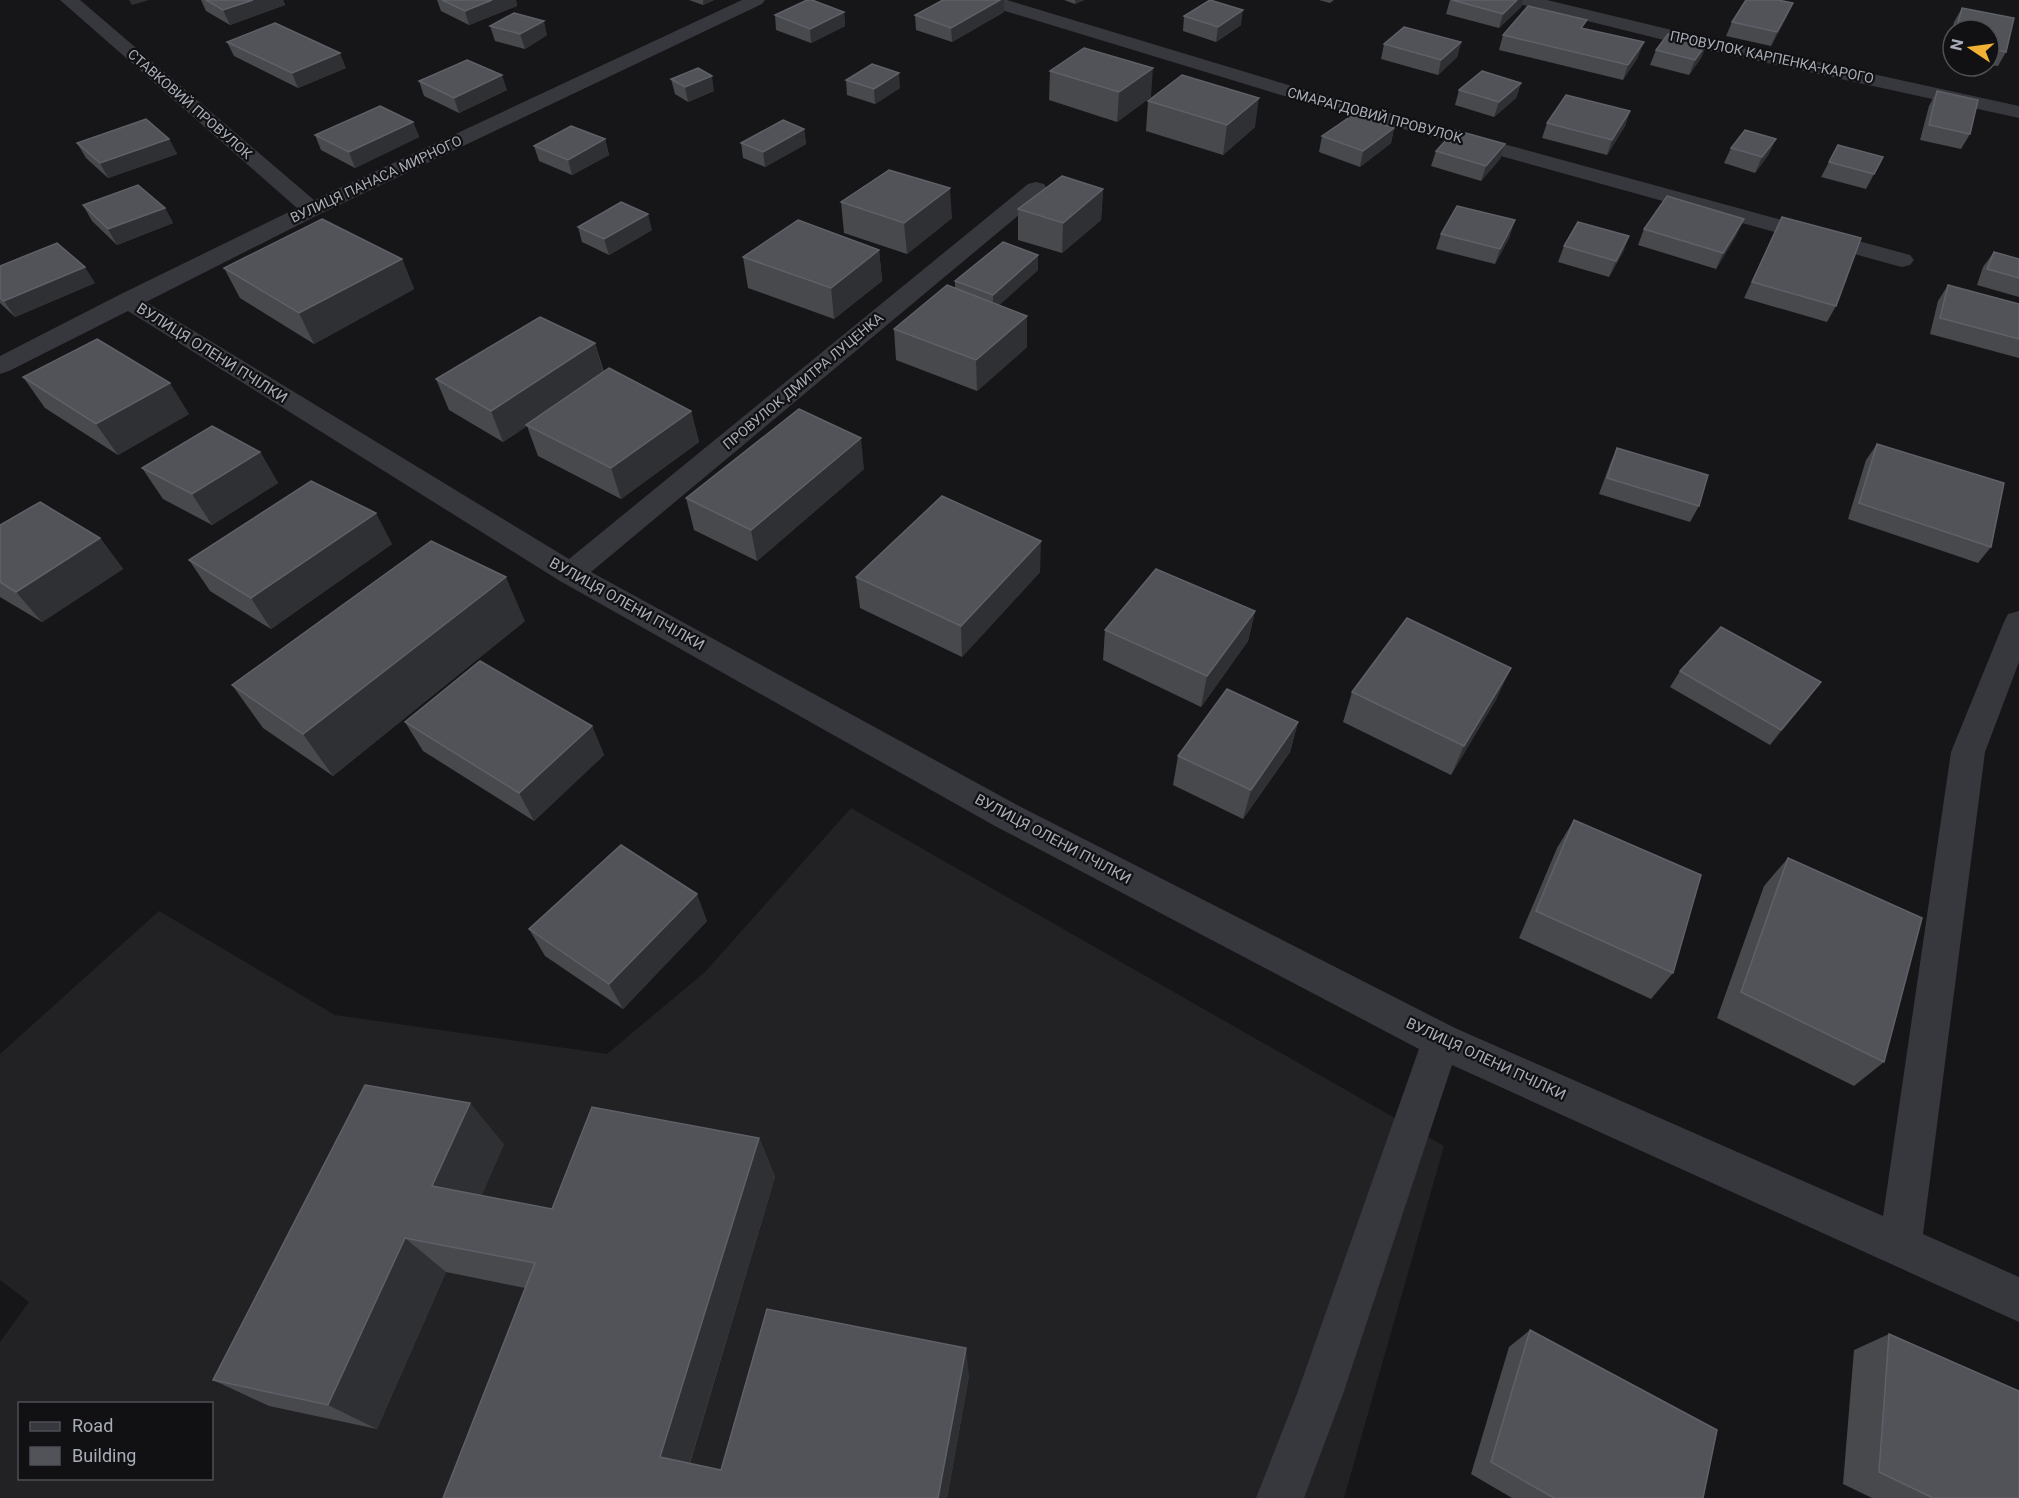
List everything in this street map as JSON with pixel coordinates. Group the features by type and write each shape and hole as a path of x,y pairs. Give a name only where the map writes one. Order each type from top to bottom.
{"street":[{"name":"СТАВКОВИЙ ПРОВУЛОК","path":"69,0 312,209"},
{"name":"ВУЛИЦЯ ПАНАСА МИРНОГО","path":"0,366 127,300 312,209 756,0"},
{"name":"СМАРАГДОВИЙ ПРОВУЛОК","path":"988,0 1288,92 1902,260"},
{"name":"ПРОВУЛОК КАРПЕНКА-КАРОГО","path":"1526,0 1677,37 2019,112"},
{"name":"ПРОВУЛОК ДМИТРА ЛУЦЕНКА","path":"570,574 1036,189"},
{"name":"ВУЛИЦЯ ОЛЕНИ ПЧІЛКИ","path":"127,300 570,574 1007,816 1441,1041 2019,1300"},
{"path":"1900,1246 1968,752 2019,622"},
{"path":"1280,1498 1320,1394 1441,1041"}],"shaded area":[{"path":"851,808 1444,1146 1344,1498 0,1498 0,1342 29,1302 0,1280 0,1054 159,911 335,1015 607,1054 705,972"}],"building":[{"path":"206,0 253,0 223,10"},
{"path":"442,0 492,0 465,11"},
{"path":"807,0 844,12 810,29 775,15"},
{"path":"943,0 1000,0 951,28 915,15"},
{"path":"1210,0 1243,10 1218,27 1184,16"},
{"path":"1452,0 1517,0 1503,14"},
{"path":"1746,0 1778,0 1793,3 1777,32 1732,22"},
{"path":"1528,6 1587,20 1581,28 1644,42 1628,65 1503,35"},
{"path":"1962,8 2014,18 2006,52 2001,51 2001,18 1959,18"},
{"path":"514,13 544,21 520,34 490,26"},
{"path":"275,23 340,53 292,73 227,42"},
{"path":"1404,27 1461,42 1441,60 1384,44"},
{"path":"1668,34 1707,43 1695,60 1656,50"},
{"path":"1084,48 1153,68 1119,92 1050,71"},
{"path":"467,60 502,75 454,98 419,81"},
{"path":"872,64 899,73 874,89 846,80"},
{"path":"698,68 712,76 685,87 671,79"},
{"path":"1482,71 1521,83 1499,102 1459,90"},
{"path":"1182,75 1259,98 1227,125 1148,101"},
{"path":"1937,91 1978,100 1970,134 1929,125"},
{"path":"1566,95 1630,111 1612,140 1547,123"},
{"path":"380,106 413,122 349,152 315,135"},
{"path":"1354,114 1394,128 1363,151 1322,136"},
{"path":"146,119 169,139 100,163 77,143"},
{"path":"783,120 804,129 763,152 741,143"},
{"path":"571,126 605,139 568,160 534,146"},
{"path":"1455,130 1505,144 1486,166 1436,151"},
{"path":"1745,130 1776,139 1762,157 1731,148"},
{"path":"1838,145 1883,157 1874,174 1829,162"},
{"path":"889,170 950,188 904,223 841,202"},
{"path":"1062,176 1103,189 1063,223 1018,209"},
{"path":"138,185 165,208 108,229 83,205"},
{"path":"1667,196 1744,219 1723,253 1644,229"},
{"path":"621,202 648,214 604,239 578,227"},
{"path":"1457,206 1515,220 1500,249 1441,234"},
{"path":"1782,217 1861,238 1836,306 1752,282"},
{"path":"322,219 402,259 299,313 224,268"},
{"path":"798,220 879,250 831,288 743,257"},
{"path":"1578,222 1629,236 1616,261 1564,246"},
{"path":"1003,242 1038,255 993,295 955,281"},
{"path":"57,243 85,267 4,301 0,298 0,266"},
{"path":"1994,252 2019,259 2019,278 1987,269"},
{"path":"947,285 1027,316 976,360 894,329"},
{"path":"1948,285 2019,304 2019,339 1940,318"},
{"path":"540,317 595,343 491,411 436,379"},
{"path":"97,339 170,383 96,424 23,377"},
{"path":"609,368 691,411 611,468 526,425"},
{"path":"799,409 861,438 751,530 686,498"},
{"path":"212,426 260,452 192,494 142,468"},
{"path":"1877,444 2004,483 1991,547 1859,503"},
{"path":"1617,448 1708,475 1699,506 1607,478"},
{"path":"311,481 376,513 251,598 189,560"},
{"path":"942,496 1041,541 961,626 856,577"},
{"path":"40,502 100,538 16,592 0,582 0,525"},
{"path":"431,541 506,577 303,734 232,685"},
{"path":"1156,569 1255,611 1207,676 1105,630"},
{"path":"1407,618 1511,668 1464,746 1352,692"},
{"path":"1721,627 1821,682 1781,730 1680,671"},
{"path":"480,661 592,726 519,793 405,722"},
{"path":"1227,689 1298,722 1251,790 1178,756"},
{"path":"1574,820 1701,875 1673,973 1536,911"},
{"path":"621,845 697,894 609,984 529,929"},
{"path":"1788,858 1922,918 1884,1062 1741,992"},
{"path":"365,1085 470,1103 432,1186 552,1209 592,1107 759,1138 660,1457 721,1470 767,1309 966,1348 938,1498 443,1498 535,1263 405,1238 328,1405 213,1380"},
{"path":"1530,1330 1717,1430 1703,1498 1554,1498 1491,1462"},
{"path":"1889,1334 2019,1391 2019,1498 1933,1498 1879,1472"}]}
